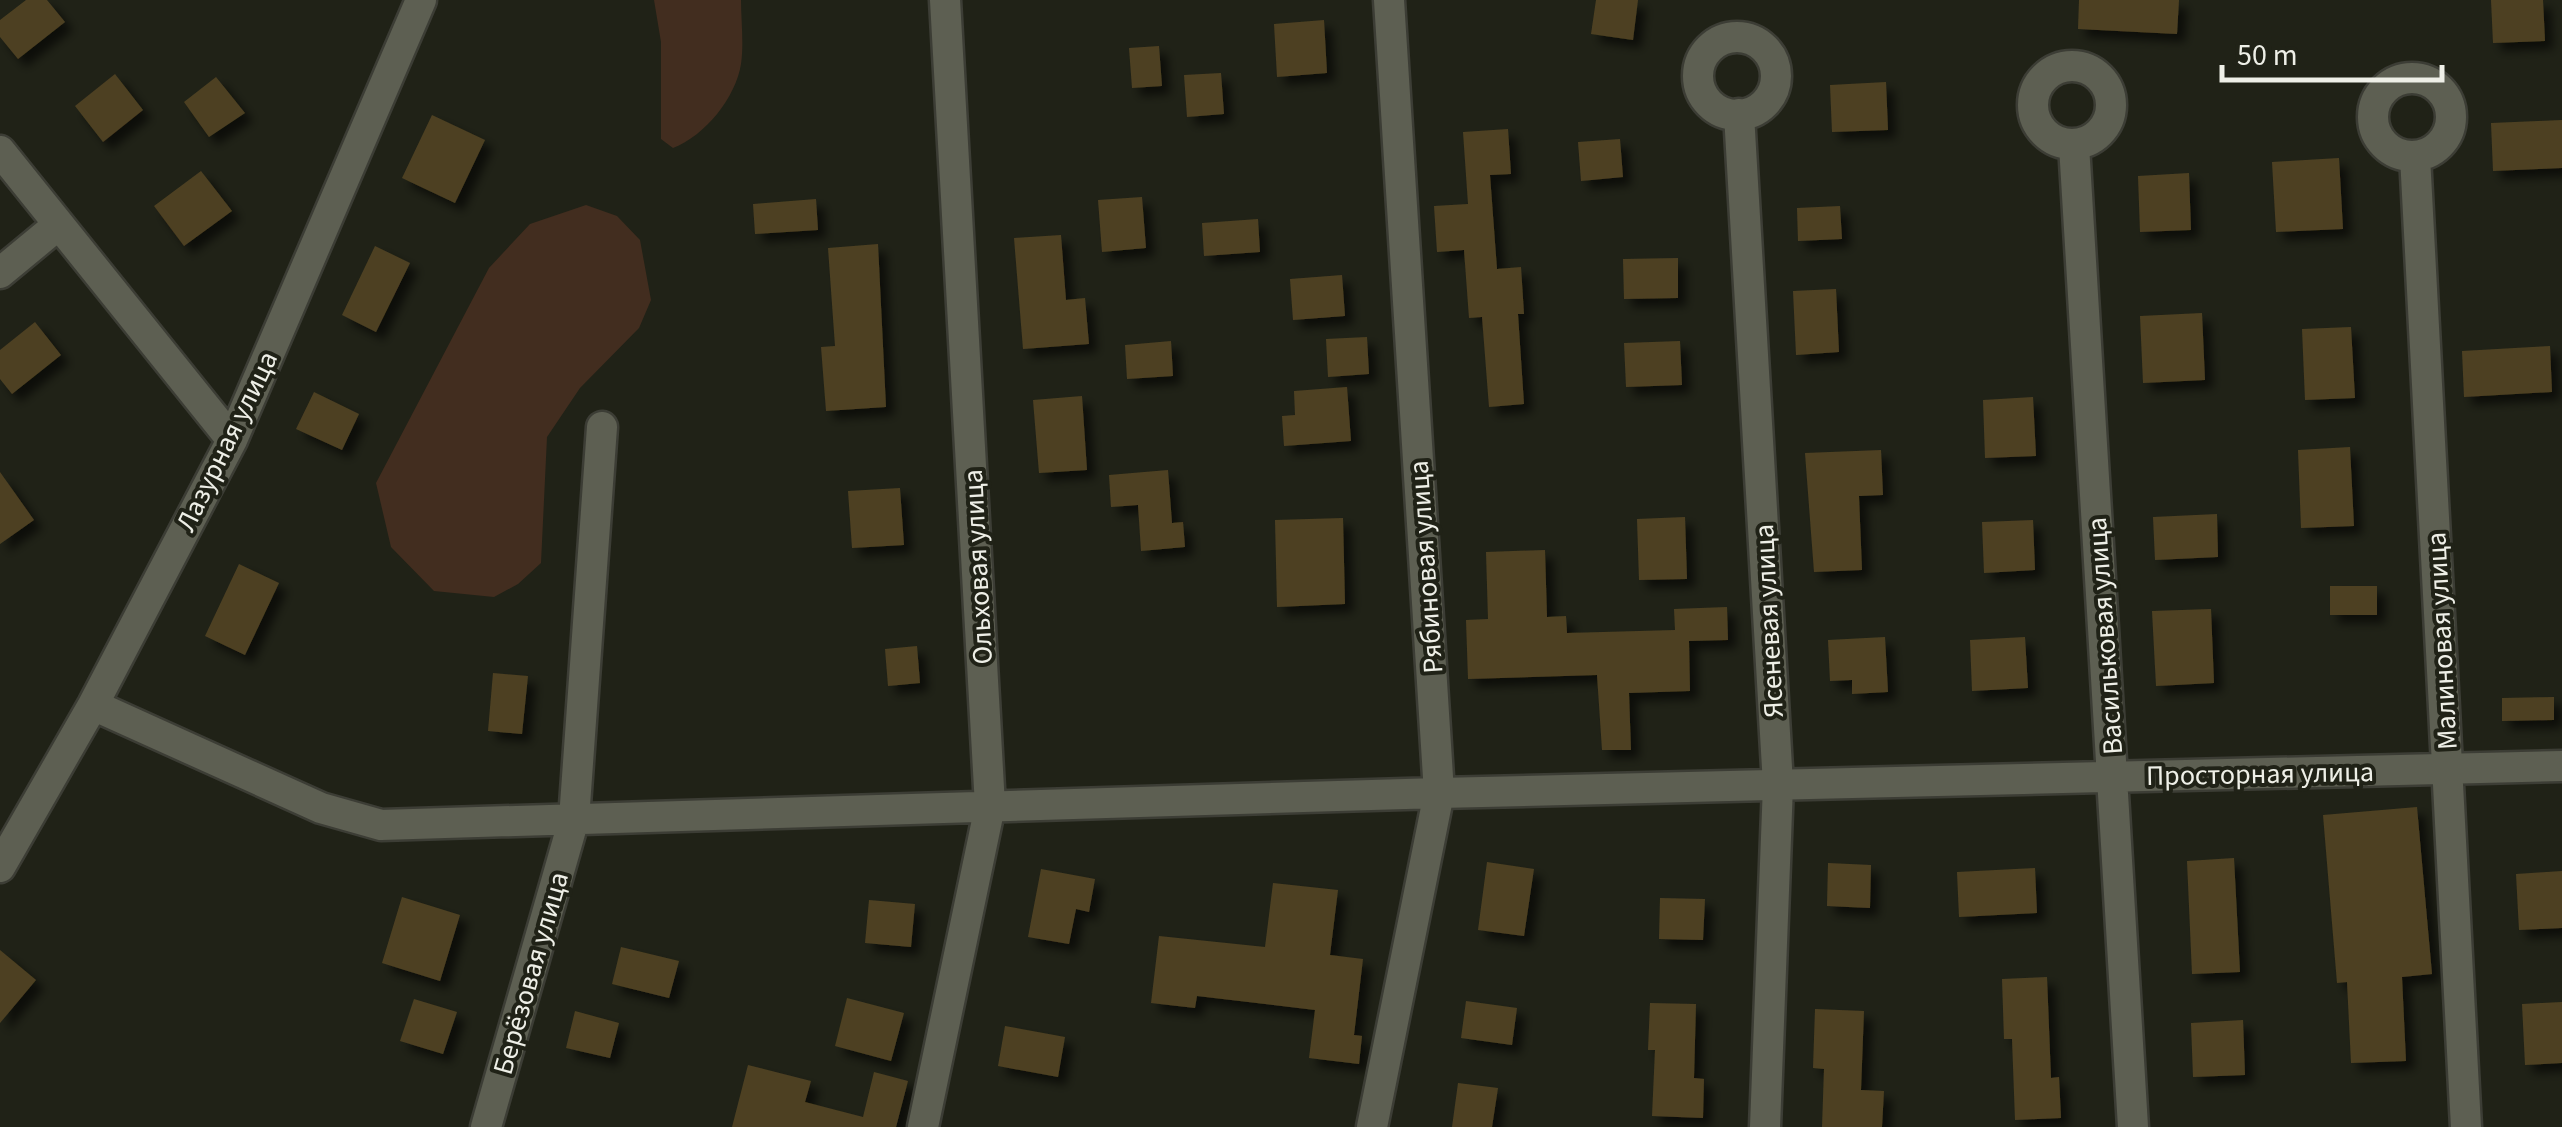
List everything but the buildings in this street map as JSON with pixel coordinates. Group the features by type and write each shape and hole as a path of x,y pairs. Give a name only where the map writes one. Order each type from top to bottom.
{"street":[{"name":"Лазурная улица","path":"0,867 92,705 232,440 421,0"},
{"name":"Ольховая улица","path":"923,1127 990,806 946,0"},
{"name":"Рябиновая улица","path":"1372,1127 1440,793 1389,0"},
{"name":"Ясеневая улица","path":"1739,114 1778,785 1765,1127"},
{"name":"Васильковая улица","path":"2074,145 2133,1127"},
{"path":"0,151 232,440"},
{"name":"Малиновая улица","path":"2414,156 2466,1127"},
{"path":"0,274 58,225"},
{"name":"Берёзовая улица","path":"486,1127 574,819 602,427"},
{"name":"Просторная улица","path":"92,705 321,808 382,825 1440,793 2562,766"}],"shaded area":[{"path":"654,0 741,0 742,56 733,89 707,125 673,148 661,139 661,42"},
{"path":"586,205 617,216 640,240 651,300 639,328 580,388 547,437 541,563 518,584 494,597 434,591 391,547 376,483 489,268 530,224"}]}
